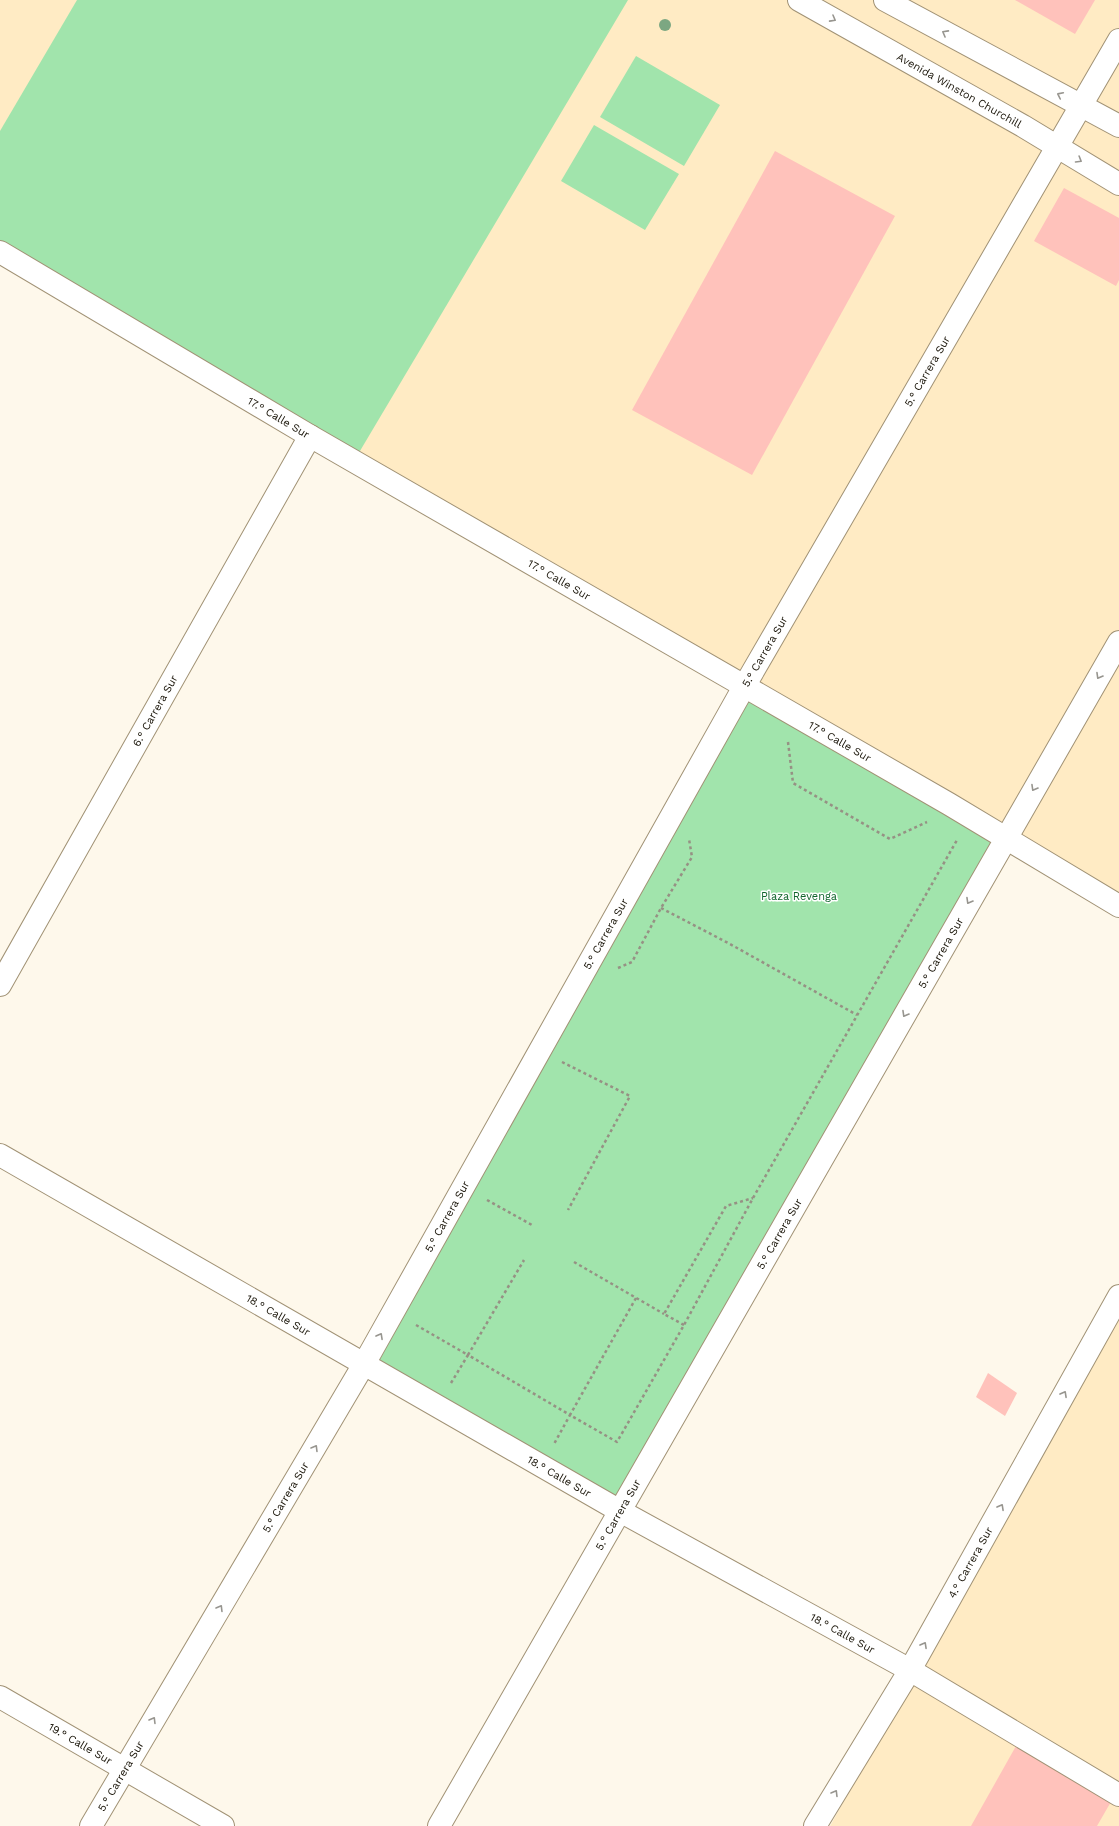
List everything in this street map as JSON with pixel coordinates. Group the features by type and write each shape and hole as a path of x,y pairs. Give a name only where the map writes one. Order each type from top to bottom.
{"street":[{"name":"Avenida Winston Churchill","path":"798,0 1023,126 1119,184"},
{"path":"885,0 1119,126"},
{"name":"5.° Carrera Sur","path":"91,1826 364,1364 745,686 1058,148 1119,40"},
{"name":"17.° Calle Sur","path":"0,252 310,436 1006,837 1119,906"},
{"name":"6.° Carrera Sur","path":"0,986 310,436"},
{"name":"5.° Carrera Sur","path":"439,1826 1119,642"},
{"name":"18.° Calle Sur","path":"0,1156 620,1511 910,1670 1119,1795"},
{"name":"4.° Carrera Sur","path":"815,1826 910,1670 1119,1296"},
{"name":"19.° Calle Sur","path":"0,1697 124,1770 224,1826"}],"path":[{"path":"788,737 793,783 890,839 932,820"},
{"path":"468,1355 617,1442 684,1325 753,1198 961,833"},
{"path":"661,908 730,944 857,1015"},
{"path":"560,1061 630,1096 568,1210"},
{"path":"484,1198 532,1225"},
{"path":"664,1314 726,1206 753,1198"},
{"path":"437,1406 524,1260"},
{"path":"574,1262 684,1325"},
{"path":"541,1466 636,1298"}],"shaded area":[{"path":"0,0 1119,0 1119,898 0,243"},
{"path":"1119,1310 1119,1826 830,1826"}],"green space":[{"path":"77,0 628,0 354,461 0,252 0,131"},
{"path":"636,56 720,105 684,166 600,117"},
{"path":"594,125 679,174 645,230 561,181"},
{"name":"Plaza Revenga","path":"745,690 1002,838 620,1505 371,1362"}],"building":[{"path":"1015,0 1095,0 1075,34"},
{"path":"775,151 895,216 752,475 632,410"},
{"path":"1064,188 1119,218 1119,280 1116,286 1034,241"},
{"path":"988,1373 1017,1393 1005,1416 976,1397"},
{"path":"1016,1746 1112,1800 1097,1826 971,1826"}]}
